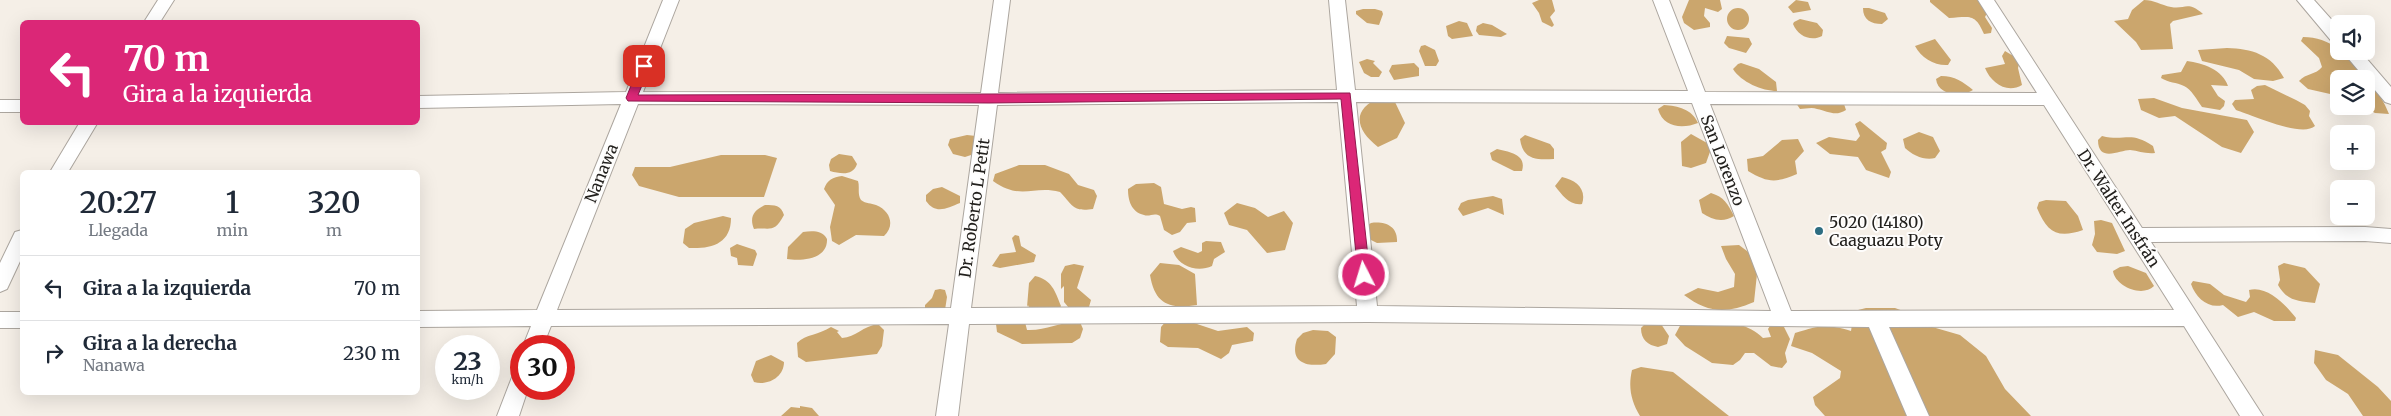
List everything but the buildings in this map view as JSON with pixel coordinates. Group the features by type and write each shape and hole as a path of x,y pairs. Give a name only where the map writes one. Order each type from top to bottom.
{"street":[{"path":"153,20 166,0"},
{"name":"Nanawa","path":"536,335 671,0"},
{"name":"Dr. Roberto L Petit","path":"947,416 1002,0"},
{"path":"1337,0 1368,314"},
{"name":"San Lorenzo","path":"1661,0 1784,320"},
{"name":"Dr. Walter Insfrán","path":"1986,0 2252,416"},
{"path":"2305,0 2330,29"},
{"path":"2358,60 2391,98"},
{"path":"420,102 631,98 989,99 1346,96 2049,99"},
{"path":"0,106 20,106"},
{"path":"60,170 87,125"},
{"path":"2136,235 2364,234 2391,236"},
{"path":"0,284 20,241"},
{"path":"420,319 1368,314 1784,320 2189,318"},
{"path":"1876,319 1918,416"},
{"path":"0,320 20,320"},
{"path":"508,416 513,400"}],"shaded area":[{"path":"1539,0 1552,0 1555,11 1550,17 1554,25 1552,27 1542,22 1539,13 1532,3"},
{"path":"1689,0 1720,0 1722,9 1718,12 1705,8 1704,16 1710,23 1710,27 1694,30 1684,23 1682,17"},
{"path":"1796,0 1808,2 1811,10 1793,13 1788,7"},
{"path":"1930,0 1978,0 1989,9 1985,17 1992,28 1991,33 1984,34 1975,19 1967,17 1949,18"},
{"path":"2144,0 2176,8 2190,6 2203,14 2173,21 2170,24 2173,49 2141,50 2136,42 2114,21 2128,19 2132,10"},
{"path":"1738,8 1746,11 1749,19 1746,27 1738,30 1730,27 1727,19 1730,11"},
{"path":"1863,8 1885,13 1888,19 1882,24 1871,22 1864,16"},
{"path":"1363,9 1382,11 1383,14 1379,25 1367,23 1356,14 1356,11"},
{"path":"1800,19 1817,23 1823,30 1822,36 1809,38 1801,35 1793,24"},
{"path":"1459,21 1467,23 1473,36 1452,39 1448,36 1446,26"},
{"path":"1483,23 1492,25 1507,34 1501,37 1479,35 1476,31 1477,26"},
{"path":"1727,36 1749,38 1752,44 1746,53 1729,48 1724,43"},
{"path":"2303,37 2322,40 2330,44 2330,60 2350,60 2359,70 2330,70 2330,94 2308,89 2299,81 2322,67 2319,58 2301,41"},
{"path":"1935,39 1951,60 1948,65 1938,64 1929,60 1915,46"},
{"path":"1425,45 1435,50 1439,61 1436,66 1425,66 1419,51 1421,46"},
{"path":"2227,48 2260,54 2273,63 2284,78 2273,81 2254,79 2239,70 2202,61 2198,50"},
{"path":"2005,51 2020,60 2018,68 2022,85 2011,88 2000,86 1991,78 1985,68 2005,64 2002,56"},
{"path":"1367,59 1375,61 1373,63 1382,72 1379,77 1371,77 1364,73 1359,62"},
{"path":"2187,61 2212,68 2225,80 2228,86 2211,85 2218,96 2225,101 2224,106 2220,110 2202,107 2187,87 2161,78 2162,75 2181,72"},
{"path":"1414,63 1419,68 1419,76 1394,80 1389,71 1392,65"},
{"path":"1741,63 1759,69 1776,82 1777,91 1771,91 1746,82 1733,69"},
{"path":"1941,76 1958,80 1973,90 1963,94 1946,92 1941,89 1936,79"},
{"path":"2265,85 2305,105 2310,111 2309,116 2315,126 2309,129 2289,128 2236,110 2232,104 2235,100 2254,99 2251,90 2257,86"},
{"path":"2375,88 2385,105 2389,114 2375,113"},
{"path":"1381,97 1395,102 1405,123 1397,138 1378,147 1365,133 1360,120 1361,113 1365,107"},
{"path":"2154,98 2182,108 2247,120 2254,132 2241,153 2222,147 2175,116 2159,118 2141,110 2138,99"},
{"path":"1796,103 1844,104 1846,110 1835,113 1813,108 1800,109"},
{"path":"1664,105 1688,111 1698,123 1680,126 1669,123 1664,120 1658,109"},
{"path":"1860,121 1887,143 1886,149 1881,152 1891,172 1889,178 1866,170 1858,157 1830,154 1816,143 1829,137 1856,141 1860,136 1855,124"},
{"path":"1919,132 1933,137 1940,151 1935,158 1919,157 1905,148 1903,139"},
{"path":"1691,134 1707,143 1711,149 1706,163 1691,168 1682,166 1681,142"},
{"path":"967,135 976,136 974,154 965,157 953,154 948,145 950,139"},
{"path":"1525,135 1550,144 1554,149 1554,159 1536,159 1527,155 1520,139"},
{"path":"2102,136 2117,138 2133,137 2153,146 2155,153 2130,150 2110,154 2105,153 2099,147 2098,140"},
{"path":"1798,139 1804,151 1795,161 1797,174 1778,180 1767,180 1748,171 1747,159 1763,156 1782,140"},
{"path":"1497,149 1519,157 1523,165 1522,171 1514,171 1492,160 1490,153"},
{"path":"839,154 852,156 857,164 853,171 842,173 830,171 831,159"},
{"path":"721,155 765,155 777,158 764,197 679,197 639,186 632,175 635,167 670,167"},
{"path":"1019,165 1045,165 1069,174 1078,185 1094,190 1097,196 1093,209 1077,208 1060,192 1051,190 1011,190 993,181 995,174"},
{"path":"842,176 858,181 861,200 876,205 888,215 890,228 884,236 856,235 839,245 832,241 830,227 835,205 824,189 831,180"},
{"path":"1562,177 1572,180 1582,190 1582,204 1570,202 1555,186"},
{"path":"1154,183 1161,187 1164,204 1182,209 1195,208 1196,222 1187,223 1180,232 1172,235 1164,230 1160,216 1156,214 1146,215 1136,211 1130,201 1128,189 1136,184"},
{"path":"942,187 960,196 960,203 942,209 934,208 930,205 926,201 926,195 933,189"},
{"path":"1711,193 1725,202 1734,216 1718,220 1702,213 1699,200"},
{"path":"1493,196 1502,199 1504,215 1488,208 1463,216 1458,209 1461,203 1468,200"},
{"path":"2046,200 2066,201 2078,216 2083,230 2066,234 2049,228 2037,208 2039,202"},
{"path":"1237,203 1255,208 1268,217 1284,211 1293,223 1285,250 1267,253 1247,230 1229,225 1224,213"},
{"path":"765,205 777,206 784,215 774,227 754,229 752,217 758,209"},
{"path":"723,216 731,218 728,234 724,239 712,246 697,248 689,248 683,243 685,229 694,223"},
{"path":"2101,220 2112,223 2125,251 2117,254 2097,252 2092,245 2095,234 2094,221"},
{"path":"1371,223 1386,224 1393,228 1397,242 1377,243 1369,239 1368,225"},
{"path":"810,231 822,234 827,239 826,246 823,251 813,258 787,259 788,247 803,232"},
{"path":"1015,235 1019,236 1021,246 1036,255 1034,262 1000,268 992,266 1000,254 1016,252 1012,238"},
{"path":"1206,241 1221,242 1225,252 1214,259 1212,266 1206,268 1189,267 1179,261 1173,251 1181,247 1198,253 1202,251 1202,243"},
{"path":"737,244 755,250 757,254 753,266 738,265 737,258 731,256 730,248"},
{"path":"1739,245 1755,257 1757,274 1754,302 1726,310 1718,310 1701,305 1684,295 1698,288 1718,292 1734,287 1735,274 1721,246"},
{"path":"1160,263 1179,265 1195,274 1197,305 1172,305 1160,299 1152,285 1150,275"},
{"path":"2284,263 2305,268 2320,284 2315,303 2294,299 2281,290 2278,285 2280,280 2278,266"},
{"path":"1074,264 1084,266 1077,288 1091,300 1089,307 1079,310 1069,308 1064,302 1064,286 1061,289 1061,274 1065,266"},
{"path":"2128,266 2146,273 2154,286 2143,291 2124,286 2113,271 2120,267"},
{"path":"1035,276 1049,283 1055,291 1061,306 1057,313 1031,313 1028,305 1027,307 1029,283"},
{"path":"2193,281 2210,284 2224,295 2246,302 2250,297 2249,290 2263,290 2287,307 2296,318 2295,321 2274,321 2254,312 2238,317 2223,305 2208,304 2199,298 2191,284"},
{"path":"935,290 945,290 947,297 945,310 925,315 925,305 932,298"},
{"path":"1866,308 1895,308 1906,312 1915,322 1960,335 1986,356 2005,389 2031,416 1825,416 1815,405 1813,397 1840,378 1841,371 1812,353 1791,346 1795,333 1822,326 1851,331 1854,311"},
{"path":"999,317 1025,322 1027,330 1073,322 1080,322 1083,329 1080,338 1072,343 1022,344 997,332 996,324"},
{"path":"1167,320 1188,321 1218,331 1247,327 1254,333 1253,341 1232,345 1229,353 1221,359 1198,348 1168,347 1160,342 1161,327"},
{"path":"1682,322 1725,322 1736,324 1755,331 1763,338 1771,337 1768,329 1772,323 1782,323 1790,339 1785,353 1787,362 1782,368 1771,366 1754,353 1745,353 1733,365 1712,363 1685,346 1675,335"},
{"path":"1646,323 1661,324 1669,336 1667,344 1658,347 1646,341 1642,336 1641,328"},
{"path":"878,324 884,330 882,346 877,354 806,362 798,357 797,343 809,336 831,327 839,331 837,332 842,338"},
{"path":"1313,330 1328,331 1336,337 1335,354 1326,364 1306,364 1301,362 1295,353 1297,339 1303,333"},
{"path":"2315,350 2338,355 2378,387 2391,401 2391,416 2363,416 2348,394 2326,380 2314,363"},
{"path":"771,355 784,362 781,372 774,379 765,383 754,382 751,375 756,361"},
{"path":"1641,367 1673,372 1729,416 1640,416 1632,399 1630,382 1632,370"},
{"path":"800,406 812,408 819,416 781,416 791,407 800,408"}],"place":[{"name":"5020 (14180) Caaguazu Poty","path":"1819,231"}],"route":[{"path":"644,66 631,98 989,99 1346,96 1364,275"}]}
